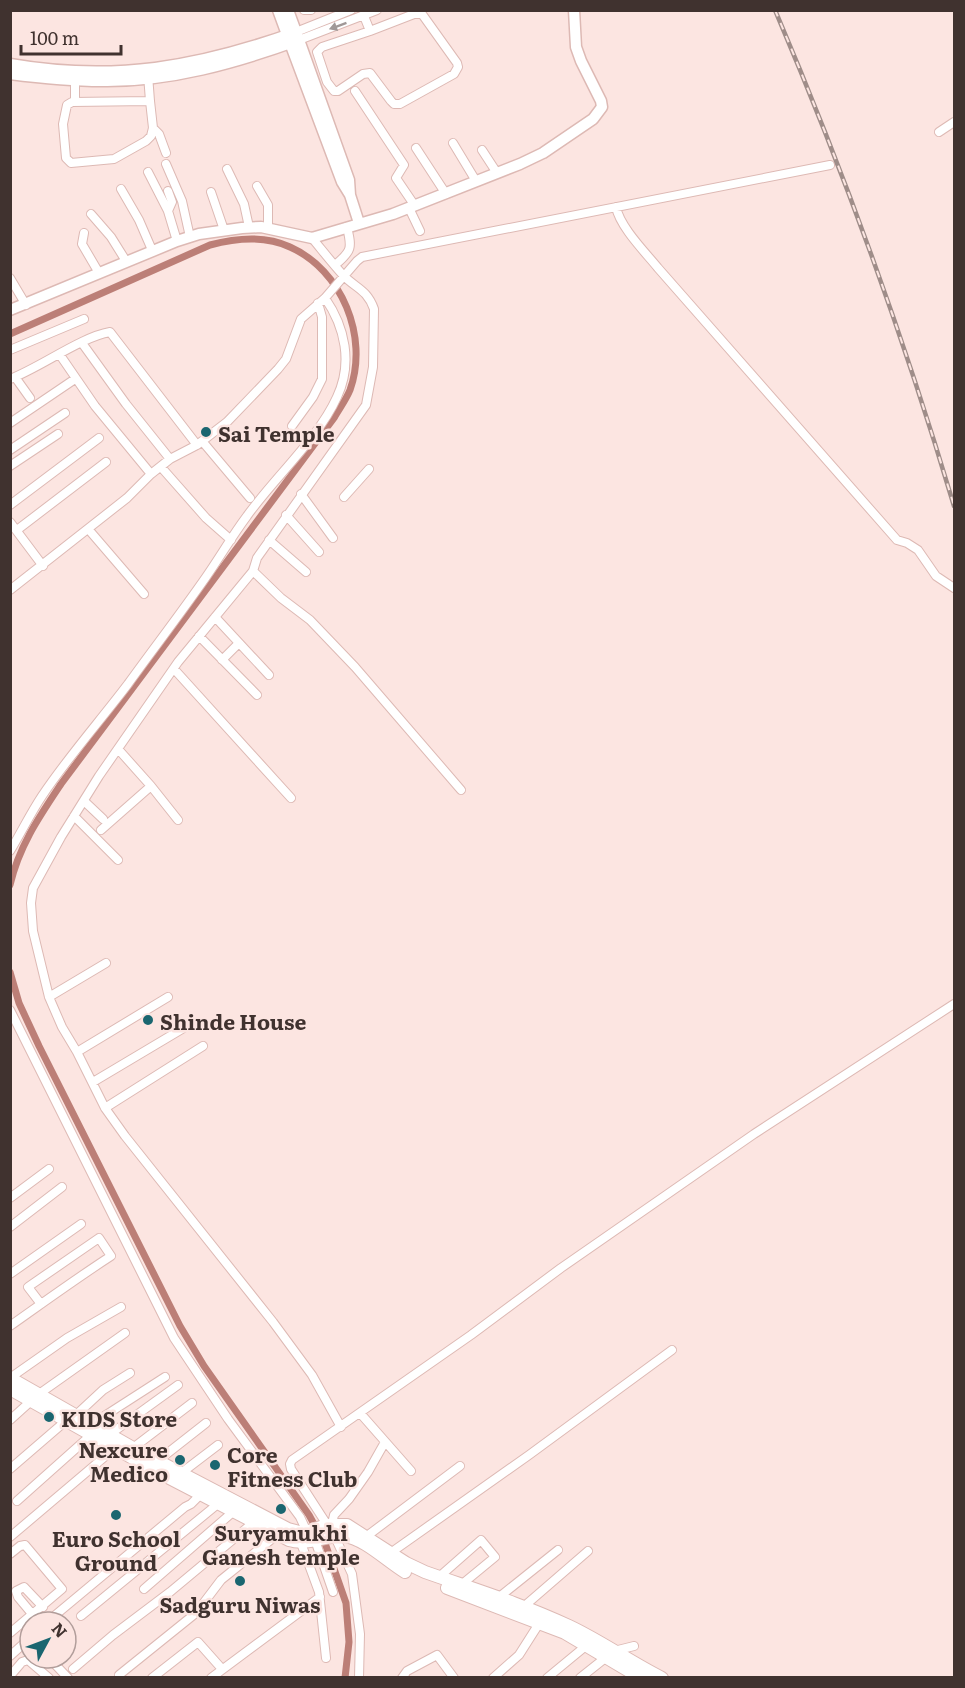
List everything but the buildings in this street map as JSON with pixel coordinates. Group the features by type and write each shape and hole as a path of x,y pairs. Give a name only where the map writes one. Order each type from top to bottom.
{"main road":[{"path":"11,1378 35,1398"},
{"path":"10,1389 35,1398 71,1417 115,1448 180,1474 219,1503 278,1534 320,1533 347,1525 367,1536 405,1572 570,1626 634,1673 662,1677"},
{"path":"92,1430 109,1435 133,1448 154,1464 202,1489 297,1533 320,1533 357,1540 388,1556 495,1601"},
{"path":"520,1610 587,1646 611,1654"}],"street":[{"path":"278,10 293,37 328,134 349,180 359,223"},
{"path":"288,10 293,37"},
{"path":"304,10 311,10"},
{"path":"293,37 351,10"},
{"path":"10,74 104,82 148,74 293,37 377,10"},
{"path":"10,310 152,250 190,237 249,227 312,238 412,207 543,153 600,113 602,107 576,47 574,10"},
{"path":"414,14 422,14 457,63 457,70 454,74 400,104 394,104 391,101 370,73 363,74 338,91 334,91 330,87 317,54 319,49 370,31 414,14"},
{"path":"364,16 370,31"},
{"path":"10,64 67,71 148,74"},
{"path":"148,74 153,128 151,136 114,159 70,163 66,158 63,124 67,105 75,102 150,101"},
{"path":"75,81 75,102"},
{"path":"355,91 404,165 396,178 412,207 420,231"},
{"path":"939,132 954,122"},
{"path":"153,128 159,134 166,153"},
{"path":"453,143 476,181"},
{"path":"416,148 446,194"},
{"path":"482,150 497,173"},
{"path":"166,164 182,201 190,237"},
{"path":"10,590 89,530 170,459 199,443 227,423 286,359 301,319 362,257 830,165"},
{"path":"227,169 244,204 249,227"},
{"path":"148,172 168,211 177,241"},
{"path":"257,186 268,205 268,229"},
{"path":"121,189 139,220 152,250"},
{"path":"168,191 172,202 168,211"},
{"path":"211,192 224,230"},
{"path":"615,207 628,231 655,265 897,540 918,550 936,576 954,588"},
{"path":"91,214 111,237 126,261"},
{"path":"335,265 350,248 347,227"},
{"path":"84,234 82,244 99,273"},
{"path":"312,238 335,265 341,280 366,293 374,309 375,340 366,405 256,558 253,571 199,636 118,749 74,816 33,888 32,903 33,931 49,997 105,1108 273,1322 312,1375 341,1427"},
{"path":"10,278 26,305"},
{"path":"292,426 314,397 322,379 321,300"},
{"path":"10,851 42,796 207,576 247,515 300,452 338,396 343,377 344,336 334,312 321,300"},
{"path":"10,350 84,319"},
{"path":"30,398 13,378 82,343 106,333 113,335 199,443 250,498"},
{"path":"82,343 126,404 170,459"},
{"path":"60,355 112,428 151,474"},
{"path":"10,423 75,379"},
{"path":"10,450 65,413"},
{"path":"10,466 58,434"},
{"path":"10,505 99,438"},
{"path":"17,530 106,462"},
{"path":"160,467 206,518 231,540"},
{"path":"344,496 369,469"},
{"path":"301,494 333,538"},
{"path":"286,515 319,552"},
{"path":"10,522 43,566"},
{"path":"89,530 144,594"},
{"path":"269,540 306,572"},
{"path":"253,571 281,598 310,620 355,667 460,790"},
{"path":"215,617 269,675"},
{"path":"199,636 257,695"},
{"path":"222,660 239,643"},
{"path":"174,669 291,798"},
{"path":"118,749 178,820"},
{"path":"101,830 151,786"},
{"path":"84,801 103,819"},
{"path":"74,816 118,860"},
{"path":"49,997 106,963"},
{"path":"77,1052 168,997"},
{"path":"333,1592 320,1533 290,1464 295,1457 341,1427 561,1268 754,1134 954,1004"},
{"path":"10,1010 174,1338 228,1419 300,1517 320,1533 352,1574 360,1634 359,1677"},
{"path":"93,1082 187,1026"},
{"path":"105,1108 203,1046"},
{"path":"10,1198 49,1169"},
{"path":"10,1227 62,1187"},
{"path":"10,1274 81,1224"},
{"path":"10,1326 111,1256 99,1238 28,1287 41,1304"},
{"path":"11,1378 67,1338 121,1307"},
{"path":"10,1420 35,1398 124,1333"},
{"path":"388,1556 672,1350"},
{"path":"10,1469 104,1390 130,1373"},
{"path":"17,1501 92,1430 165,1377"},
{"path":"109,1435 178,1385"},
{"path":"133,1448 192,1403"},
{"path":"360,1413 411,1471"},
{"path":"154,1464 206,1423"},
{"path":"326,1658 320,1597 320,1533 349,1499 385,1442"},
{"path":"180,1474 218,1445"},
{"path":"10,1537 115,1448"},
{"path":"367,1536 460,1466"},
{"path":"61,1610 191,1504 202,1489"},
{"path":"81,1616 219,1503"},
{"path":"144,1589 234,1511"},
{"path":"78,1665 254,1522"},
{"path":"119,1675 196,1613 221,1580 278,1534"},
{"path":"439,1577 481,1540 495,1557 461,1585"},
{"path":"10,1554 25,1545 61,1587 60,1592 40,1610"},
{"path":"495,1601 558,1550"},
{"path":"520,1610 588,1551"},
{"path":"211,1677 320,1597"},
{"path":"493,1677 519,1655 540,1622"},
{"path":"152,1677 198,1642 222,1670"},
{"path":"547,1677 587,1646"},
{"path":"580,1677 611,1654 634,1647"},
{"path":"402,1677 407,1671 437,1655 454,1677"},
{"path":"10,1676 22,1662 28,1660 49,1677"}],"waterway":[{"path":"10,334 210,245 240,239 261,239 290,247 308,258 324,272 337,288 347,307 356,349 355,370 350,390 334,418 61,784 24,845 10,885"},
{"path":"10,972 19,1003 39,1046 180,1326 204,1366 309,1515 326,1546 346,1603 349,1642 345,1678"}],"railway":[{"path":"775,10 872,256 915,380 954,506"}],"place":[{"name":"Sai Temple","path":"206,432"},
{"name":"Shinde House","path":"148,1020"},
{"name":"KIDS Store","path":"49,1417"},
{"name":"Nexcure Medico","path":"180,1460"},
{"name":"Core Fitness Club","path":"215,1465"},
{"name":"Suryamukhi Ganesh temple","path":"281,1509"},
{"name":"Euro School Ground","path":"116,1515"},
{"name":"Sadguru Niwas","path":"240,1581"}]}
